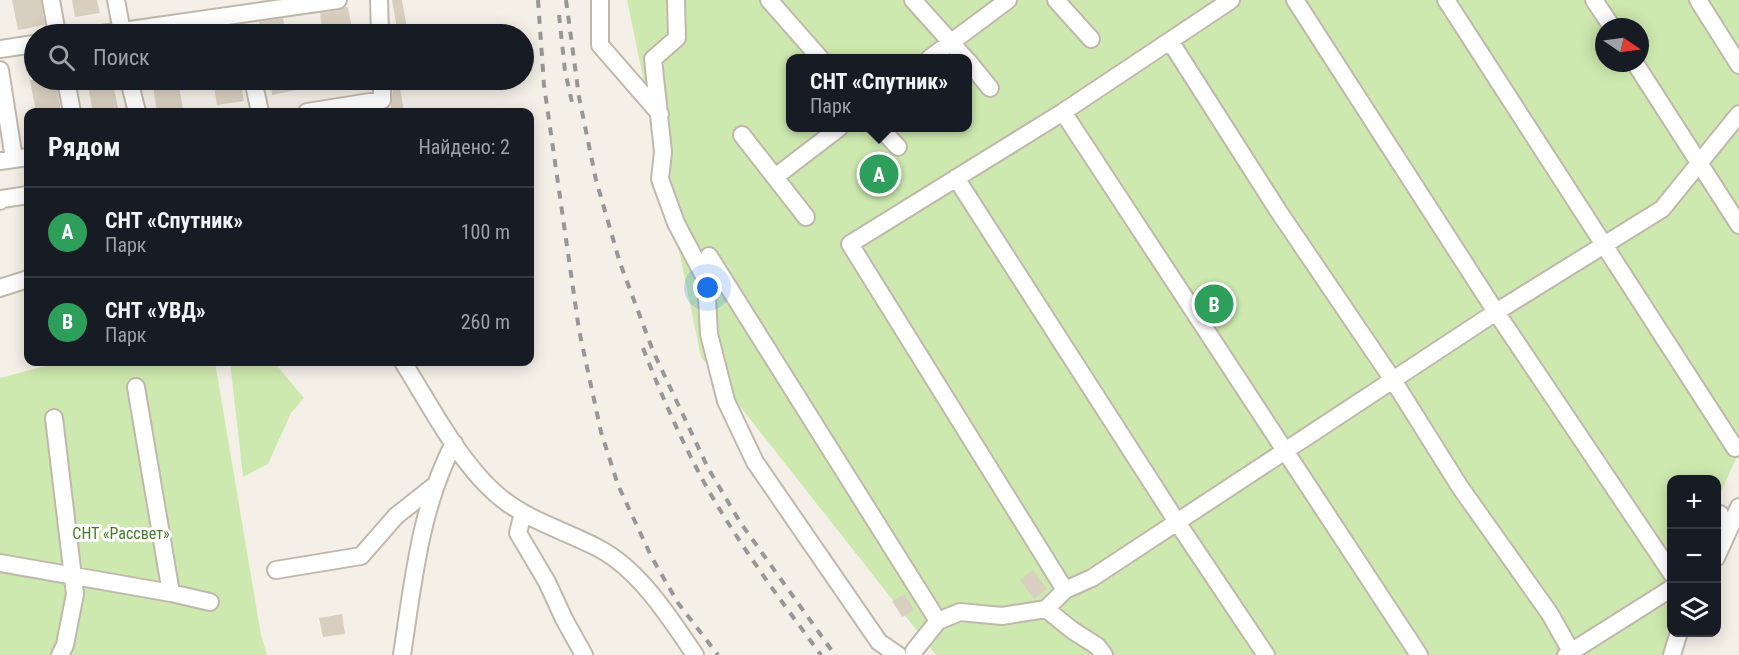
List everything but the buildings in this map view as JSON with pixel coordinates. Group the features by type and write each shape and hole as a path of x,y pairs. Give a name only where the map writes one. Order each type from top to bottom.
{"street":[{"path":"51,0 55,24"},
{"path":"116,0 120,24"},
{"path":"176,24 338,0"},
{"path":"380,0 380,24"},
{"path":"600,0 600,45 660,114"},
{"path":"676,0 677,38 653,59 663,152 660,179 676,223 706,280 709,334 726,401 755,462 879,642 898,655"},
{"path":"769,0 816,54"},
{"path":"913,0 961,54"},
{"path":"936,54 1008,0"},
{"path":"1056,0 1091,39"},
{"path":"1065,590 850,244 1063,112 1231,0"},
{"path":"1295,0 1496,312 1667,568"},
{"path":"1446,0 1734,448"},
{"path":"1594,0 1606,18"},
{"path":"1698,0 1739,65"},
{"path":"1170,41 1279,212 1393,380 1460,487 1550,614 1570,654 1667,591"},
{"path":"0,49 24,45"},
{"path":"972,67 990,88"},
{"path":"0,70 14,159"},
{"path":"1641,72 1739,225"},
{"path":"68,90 71,108"},
{"path":"132,90 136,108"},
{"path":"255,90 259,108"},
{"path":"332,108 382,100 382,90"},
{"path":"1063,112 1419,655"},
{"path":"914,655 914,651 938,621 960,612 1002,616 1046,609 1065,590 1092,578 1496,312 1662,209 1739,114"},
{"path":"775,177 834,132"},
{"path":"884,132 898,147"},
{"path":"742,135 806,217"},
{"path":"956,178 1177,522 1266,655"},
{"path":"1,197 24,195"},
{"path":"709,256 938,621"},
{"path":"0,288 24,280"},
{"path":"406,366 454,443 483,482 501,499 524,513 601,549 634,575 661,605 695,655"},
{"path":"136,387 171,593"},
{"path":"54,418 75,594 65,645 60,655"},
{"path":"402,655 419,551 434,486 454,443"},
{"path":"276,570 361,556 396,516 434,486"},
{"path":"1721,547 1739,507"},
{"path":"524,513 518,533 547,582 584,655"},
{"path":"0,563 210,602"},
{"path":"1046,609 1097,646 1104,655"},
{"path":"1672,655 1678,637"},
{"path":"1683,655 1688,637"}],"green space":[{"path":"627,0 1739,0 1739,452 1721,492 1721,475 1667,475 1667,637 1671,637 1666,655 936,655 701,357"},
{"name":"СНТ «Рассвет»","path":"46,366 216,366 261,635 267,655 0,655 0,378"},
{"path":"230,366 277,366 304,398 291,413 268,464 243,477"}],"railway":[{"path":"538,0 544,85 579,330 601,432 618,485 651,556 678,603 718,655"},
{"path":"566,0 579,97 596,180 620,263 653,351 708,468 740,522 835,655"},
{"path":"559,15 565,71 573,107"},
{"path":"643,348 674,422 710,493 749,555 821,655"}],"place":[{"name":"СНТ «Спутник»","path":"879,174"},
{"name":"СНТ «УВД»","path":"1214,304"}]}
